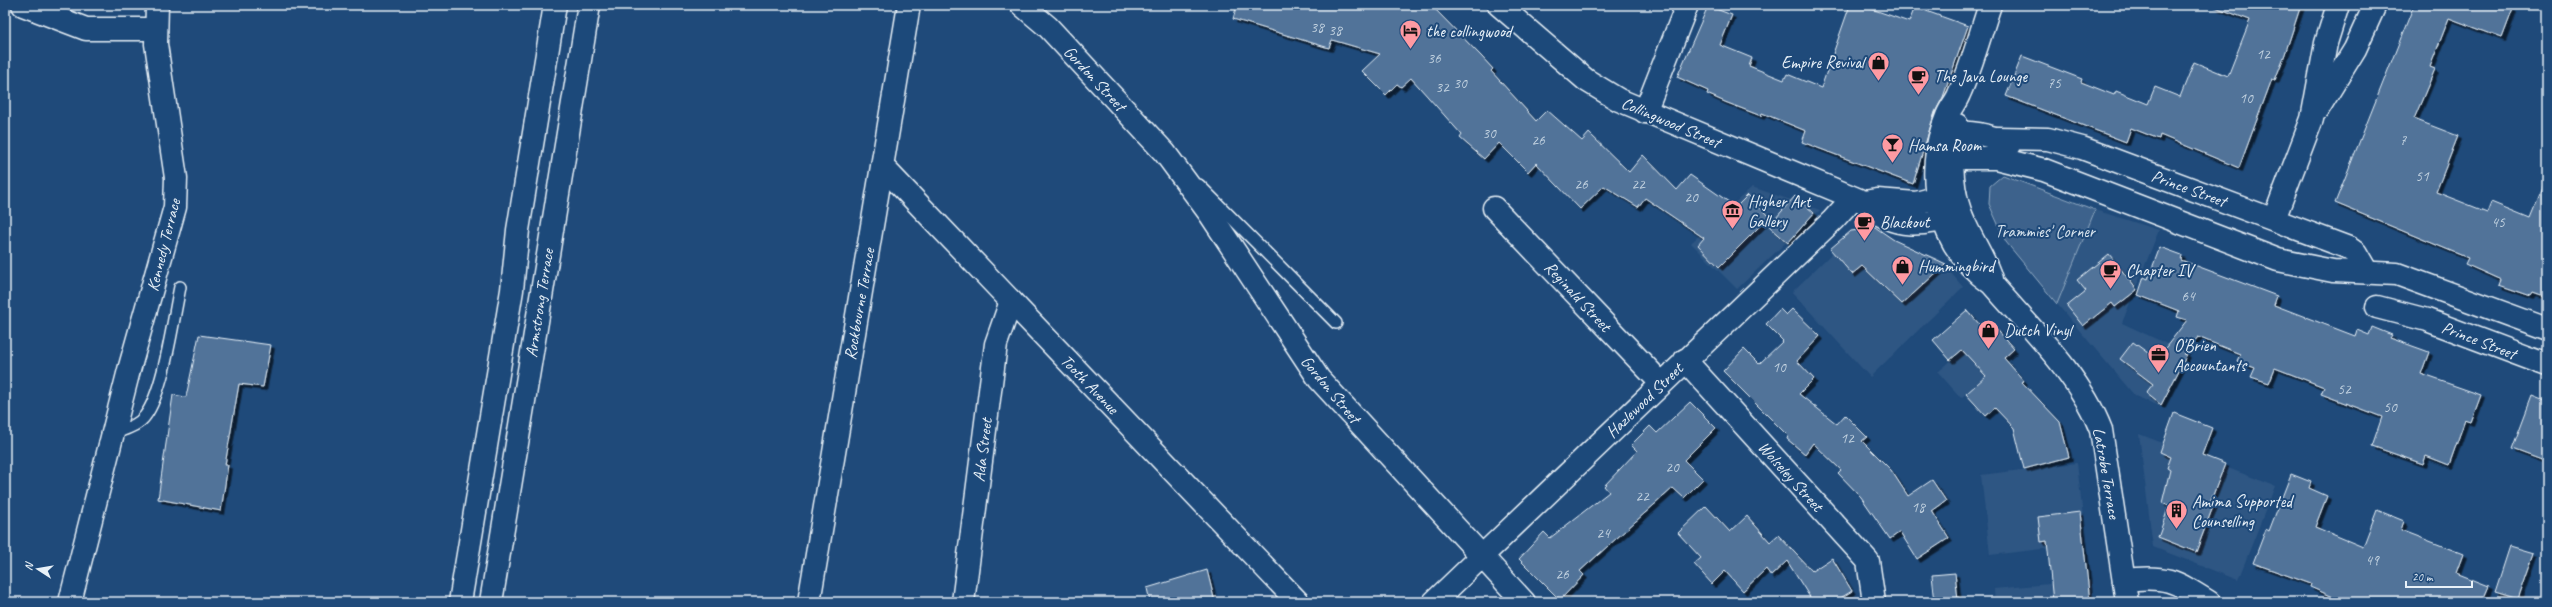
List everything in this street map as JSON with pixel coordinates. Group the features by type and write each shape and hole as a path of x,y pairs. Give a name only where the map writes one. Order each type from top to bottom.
{"street":[{"path":"23,5 86,29 155,29"},
{"name":"Kennedy Terrace","path":"70,602 176,199 176,178 155,29 157,5"},
{"name":"Armstrong Terrace","path":"460,602 512,290 518,230 555,5"},
{"name":"Armstrong Terrace","path":"491,602 589,5"},
{"name":"Rockbourne Terrace","path":"809,602 909,5"},
{"name":"Gordon Street","path":"1022,5 1048,27 1165,154 1210,214 1319,379 1524,602"},
{"name":"Collingwood Street","path":"1499,5 1586,80 1619,100 1859,200 1873,212 1907,224 1918,225 1952,218"},
{"path":"1645,112 1687,5"},
{"name":"Latrobe Terrace","path":"1990,5 1959,94 1960,110 1935,174 1946,195 1952,218 1953,241 1976,273 1992,284 2078,385 2095,414 2102,430 2127,602"},
{"path":"2274,219 2312,119 2326,43 2338,5"},
{"path":"2312,119 2355,49 2374,5"},
{"name":"Prince Street","path":"1947,144 1978,134 1997,138 2043,138 2065,143 2274,219 2354,251 2367,272"},
{"name":"Prince Street","path":"1997,138 2025,154 2044,170"},
{"name":"Prince Street","path":"1947,144 1986,156 2044,170 2278,260 2333,272 2367,272 2404,276 2542,330 2533,342 2541,363"},
{"name":"Tooth Avenue","path":"883,167 1298,602"},
{"name":"Collingwood Street","path":"1859,200 1916,203 1946,195"},
{"name":"Hazlewood Street","path":"1434,602 1661,383 1833,220 1859,200"},
{"name":"Reginald Street","path":"1494,208 1661,383"},
{"name":"Ada Street","path":"963,602 996,344 1011,301"},
{"name":"Prince Street","path":"2377,307 2427,320 2541,363"},
{"name":"Wolseley Street","path":"1686,360 1868,561 1874,602"},
{"path":"2124,580 2163,578 2180,584 2209,602"}],"lane":[{"name":"Gordon Street","path":"1165,154 1241,226 1336,323"},
{"name":"Kennedy Terrace","path":"113,434 140,421 150,407 160,379 180,287"}],"shaded area":[{"path":"1752,187 1820,210 1737,289 1691,243"},
{"path":"2095,210 2159,230 2122,323 2184,352 2162,407 2135,396 2057,304"},
{"path":"1859,227 1939,259 1963,287 1870,377 1792,292"},
{"path":"1992,325 2015,352 1961,398 1938,372"},
{"path":"2139,434 2275,486 2238,580 2153,547"},
{"path":"2077,463 2086,544 1990,555 1981,475"},
{"path":"2091,580 2093,602 1995,602 1994,589"}],"green space":[{"name":"Trammies' Corner","path":"2003,175 2095,210 2057,304 2006,242 1989,204 1990,186"}],"building":[{"path":"1237,5 1431,5 1493,69 1491,71 1536,121 1547,110 1582,141 1589,133 1629,172 1643,155 1677,190 1690,175 1736,207 1748,195 1769,217 1719,267 1698,245 1704,238 1645,198 1638,207 1604,186 1580,209 1536,163 1528,172 1499,143 1484,159 1460,138 1462,135 1411,78 1401,87 1397,84 1386,95 1362,71 1380,54 1332,40 1329,48 1233,19"},
{"name":"Empire Revival","path":"1850,5 1860,5 1909,22 1915,7 1968,26 1943,97 1935,112 1913,184 1802,142 1806,131 1762,113 1761,116 1725,102 1707,94 1708,91 1677,77 1708,6 1732,15 1720,45 1752,58 1749,66 1784,80 1787,74 1821,88"},
{"path":"2215,5 2301,5 2285,54 2275,80 2272,79 2239,168 2160,135 2159,139 2131,128 2126,142 2006,96 2022,56 2082,79 2081,82 2114,95 2116,91 2148,104 2155,87 2180,97 2194,62 2228,76 2250,20 2215,7"},
{"path":"2414,5 2503,5 2513,9 2502,38 2449,18 2430,67 2435,69 2414,119 2458,136 2436,192 2487,212 2491,202 2530,218 2547,177 2547,298 2533,293 2531,296 2499,285 2501,280 2465,264 2468,258 2335,203"},
{"path":"1795,196 1814,213 1788,243 1769,226"},
{"name":"Hummingbird","path":"1872,225 1894,240 1946,264 1902,304 1862,266 1852,274 1830,249 1851,231 1867,229"},
{"path":"2160,247 2182,255 2181,260 2277,296 2274,305 2355,336 2357,330 2369,335 2372,327 2392,335 2390,338 2429,352 2421,374 2481,395 2471,422 2465,420 2449,465 2426,456 2423,464 2372,446 2382,417 2321,394 2324,387 2275,368 2269,383 2251,377 2255,368 2237,361 2240,354 2198,337 2184,354 2187,355 2161,405 2146,393 2153,384 2120,359 2133,342 2148,353 2151,349 2159,356 2187,320 2177,317 2179,311 2138,295 2144,277 2148,279"},
{"name":"Chapter IV","path":"2109,254 2137,290 2115,307 2112,303 2083,326 2067,306 2086,291 2077,280"},
{"path":"1780,309 1786,315 1792,309 1820,336 1797,361 1814,379 1799,394 1837,424 1845,415 1867,437 1862,441 1891,470 1908,496 1932,480 1946,501 1932,511 1949,538 1917,559 1900,532 1890,539 1861,497 1838,473 1841,470 1813,443 1805,454 1787,439 1788,436 1723,371 1744,349 1759,364 1783,341 1766,324"},
{"path":"1967,310 1986,332 1993,325 2014,349 2004,358 2024,381 2022,382 2060,422 2069,457 2024,469 2014,428 1995,408 1986,416 1966,394 1986,376 1962,350 1950,360 1933,340"},
{"path":"199,335 271,345 263,387 239,384 225,465 228,465 221,511 158,499 173,395 186,397"},
{"path":"2532,396 2547,402 2547,462 2512,449"},
{"path":"1690,402 1716,428 1684,460 1703,479 1684,498 1673,488 1580,571 1584,575 1560,600 1519,559 1544,532 1550,538 1609,492 1604,486 1637,451 1631,445 1650,426 1657,433"},
{"path":"2174,413 2212,428 2202,455 2225,464 2210,503 2214,504 2196,552 2158,537 2169,506 2162,503 2170,470 2167,468 2171,457 2160,452"},
{"path":"2291,474 2311,482 2309,488 2327,496 2315,527 2363,547 2377,510 2404,521 2401,530 2463,554 2456,573 2489,586 2482,602 2345,602 2310,587 2311,584 2253,563 2266,529 2269,531"},
{"path":"1706,506 1730,532 1747,516 1770,542 1778,535 1812,571 1832,558 1852,591 1834,602 1813,602 1787,561 1771,576 1766,569 1743,591 1725,571 1712,584 1694,564 1701,558 1678,533"},
{"path":"2080,512 2090,602 2053,602 2047,541 2041,542 2038,517"},
{"path":"2510,546 2534,553 2518,599 2495,592"},
{"path":"1207,570 1215,602 1150,602 1147,588"},
{"path":"1955,573 1958,600 1935,602 1932,575"}],"place":[{"name":"the collingwood","path":"1410,50"},
{"name":"Empire Revival","path":"1879,82"},
{"name":"The Java Lounge","path":"1918,96"},
{"name":"Hamsa Room","path":"1892,164"},
{"name":"Higher Art Gallery","path":"1733,230"},
{"name":"Blackout","path":"1864,242"},
{"name":"Hummingbird","path":"1902,286"},
{"name":"Chapter IV","path":"2110,290"},
{"name":"Dutch Vinyl","path":"1989,350"},
{"name":"O'Brien Accountants","path":"2158,374"},
{"name":"Amima Supported Counselling","path":"2177,530"}]}
